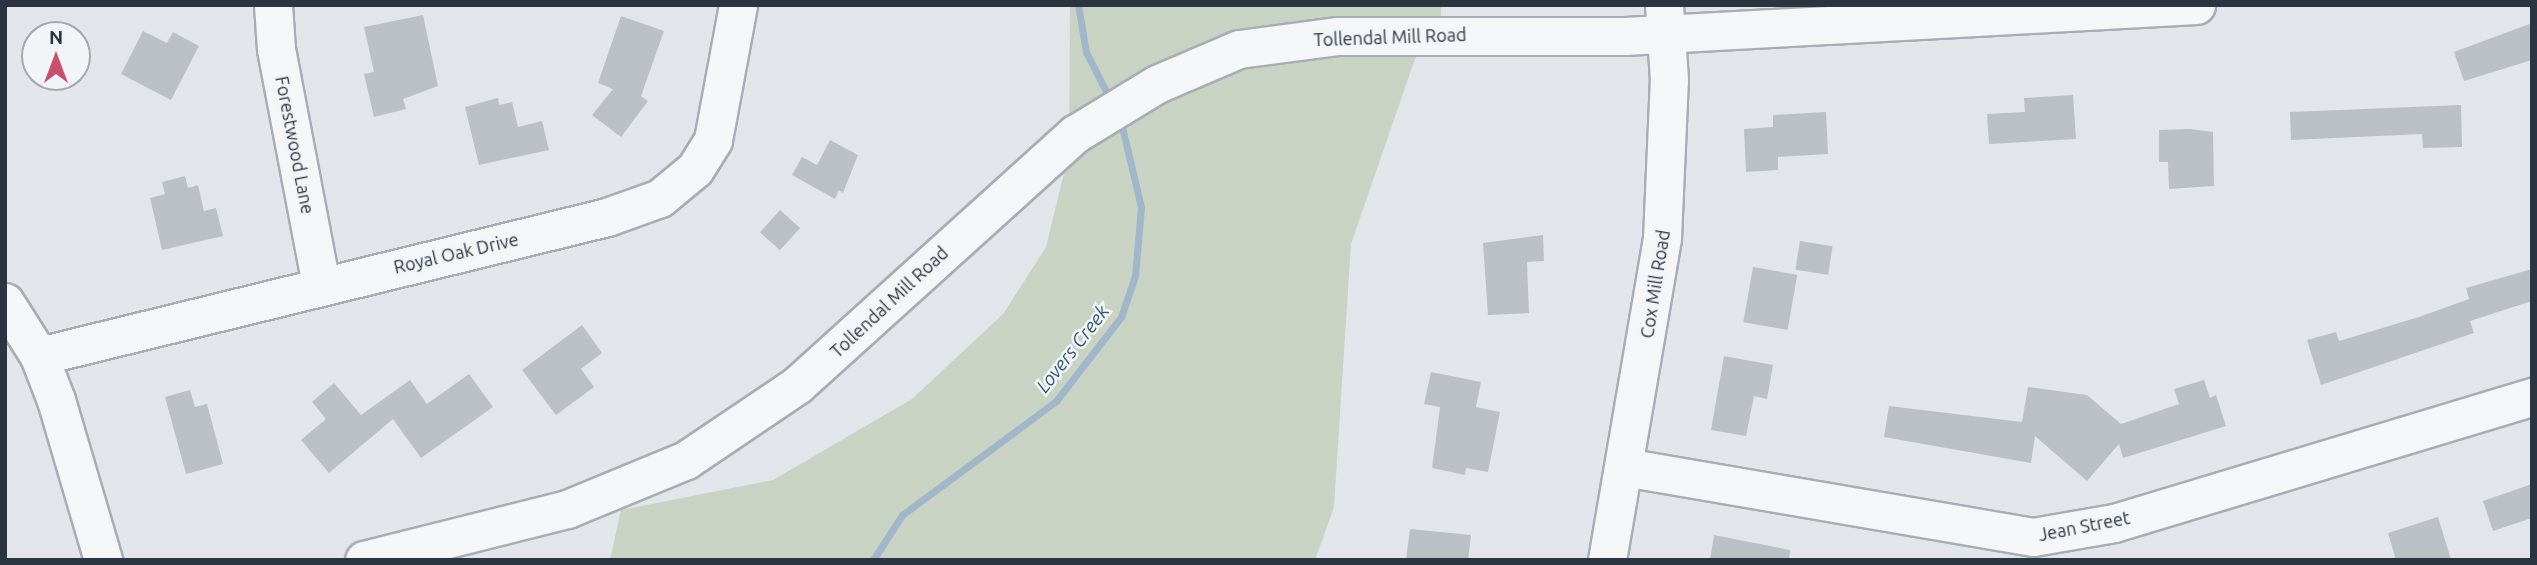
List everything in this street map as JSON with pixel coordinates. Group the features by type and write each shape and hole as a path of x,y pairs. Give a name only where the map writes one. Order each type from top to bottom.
{"street":[{"name":"Forestwood Lane","path":"274,5 276,48 321,284"},
{"name":"Royal Oak Drive","path":"39,356 321,284 607,217 660,198 695,169 713,140 738,5"},
{"name":"Tollendal Mill Road","path":"364,560 567,509 686,460 797,385 1075,134 1157,84 1239,49 1338,36 1665,20 2196,5"},
{"name":"Cox Mill Road","path":"1607,560 1625,467 1667,191 1665,20"},
{"path":"5,302 39,356 103,560"},
{"name":"Jean Street","path":"1625,467 2033,537 2114,523 2532,397"}],"green space":[{"path":"1070,5 1441,5 1441,29 1415,59 1351,244 1334,507 1315,560 610,560 621,510 773,480 912,399 1003,314 1046,247 1069,152"}],"building":[{"path":"423,15 438,86 403,99 406,109 374,117 364,74 374,72 364,27"},
{"path":"621,16 664,31 641,96 648,101 621,137 592,115 613,89 598,83"},
{"path":"2532,23 2532,60 2464,81 2454,52"},
{"path":"143,31 167,43 173,32 199,46 171,100 121,74"},
{"path":"2073,95 2076,139 1989,144 1987,114 2025,112 2024,98"},
{"path":"498,98 499,105 512,102 518,127 542,121 549,150 479,165 465,107"},
{"path":"2461,105 2462,147 2423,148 2422,134 2291,140 2290,112"},
{"path":"1826,112 1828,154 1778,157 1778,170 1746,172 1744,129 1773,127 1773,115"},
{"path":"2190,129 2213,132 2214,186 2169,189 2168,162 2159,162 2159,130"},
{"path":"830,140 858,155 843,193 839,190 835,199 792,175 802,157 817,165"},
{"path":"185,176 188,188 198,185 204,211 216,208 223,236 162,250 150,198 165,194 162,182"},
{"path":"780,210 800,228 780,250 760,232"},
{"path":"1543,235 1544,261 1527,262 1529,313 1488,315 1483,243"},
{"path":"1800,241 1833,246 1828,275 1795,270"},
{"path":"1753,267 1797,275 1788,330 1743,322"},
{"path":"2532,269 2532,301 2470,321 2474,333 2321,385 2307,340 2336,332 2339,341 2419,317 2469,299 2466,288"},
{"path":"582,325 602,353 581,369 594,387 556,415 522,370"},
{"path":"1724,356 1773,365 1767,399 1754,396 1746,436 1711,430"},
{"path":"1431,372 1481,382 1476,407 1500,412 1488,472 1466,468 1465,475 1432,468 1440,407 1424,404"},
{"path":"469,374 493,407 421,458 393,419 329,473 301,440 326,419 312,402 334,383 361,415 410,380 427,404"},
{"path":"2204,380 2210,398 2216,395 2226,426 2123,458 2119,444 2087,481 2035,436 2031,463 1884,437 1889,406 2022,422 2028,387 2087,395 2121,424 2179,404 2174,389"},
{"path":"190,390 195,407 207,404 223,464 186,474 165,397"},
{"path":"2532,484 2532,518 2493,531 2483,501"},
{"path":"2438,517 2451,560 2396,560 2388,533"},
{"path":"1410,529 1471,535 1468,560 1406,560"},
{"path":"1714,535 1790,550 1789,560 1710,560"}],"waterway":[{"name":"Lovers Creek","path":"1078,5 1086,52 1111,101"},
{"name":"Lovers Creek","path":"873,560 902,515 1056,401 1121,317 1135,276 1141,207 1120,118"}]}
